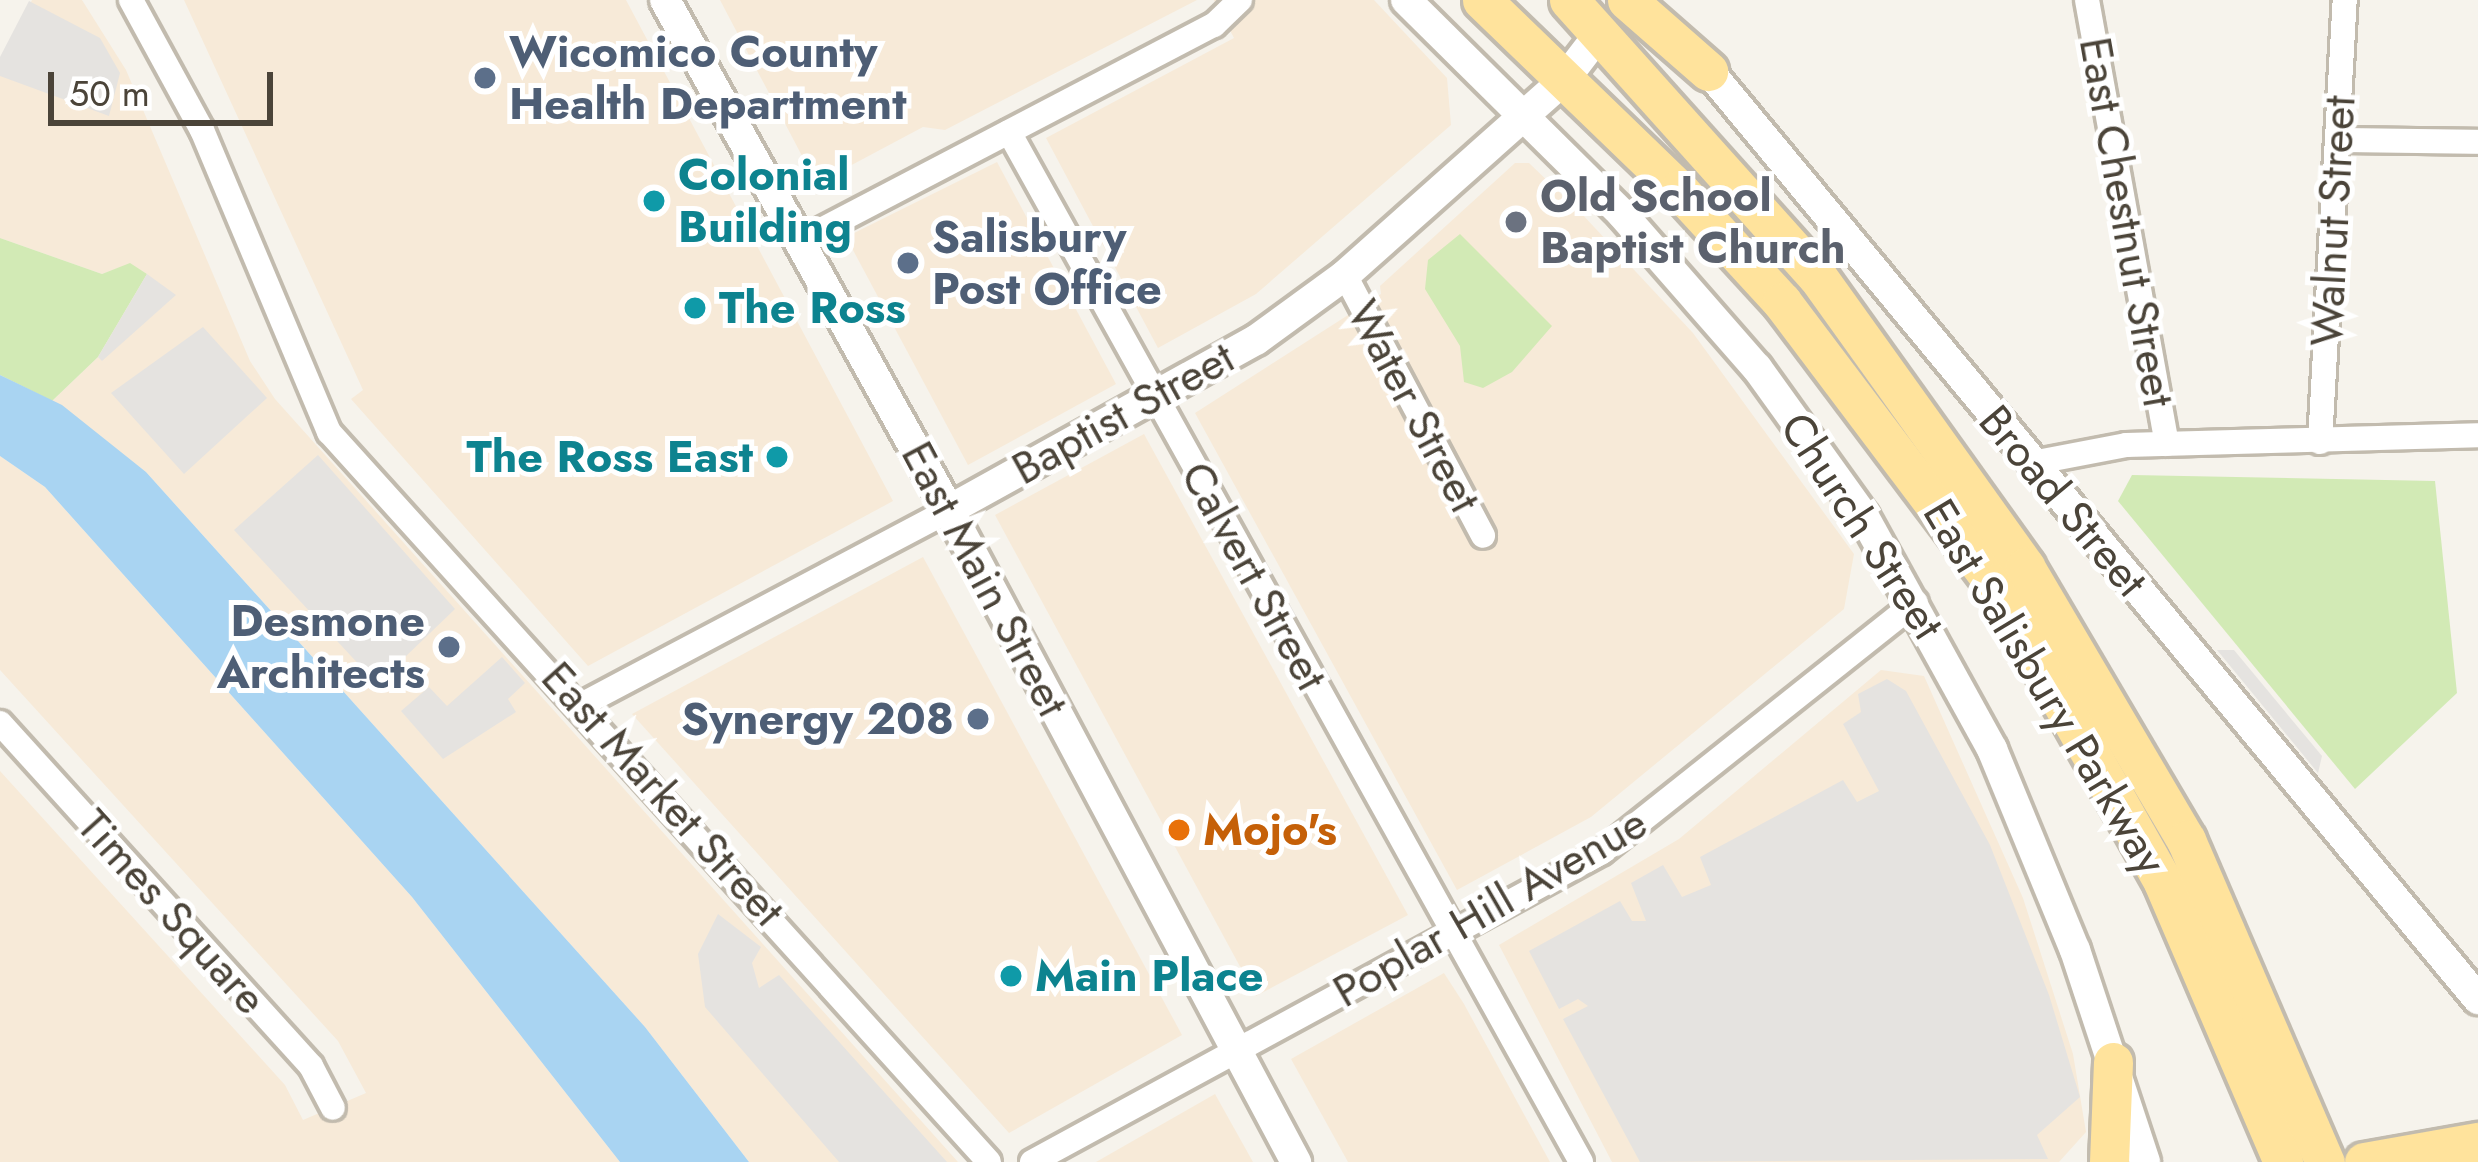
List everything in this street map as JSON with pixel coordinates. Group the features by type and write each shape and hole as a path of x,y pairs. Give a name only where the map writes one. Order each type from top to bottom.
{"main road":[{"name":"East Salisbury Parkway","path":"1482,0 1782,302 1994,583 2163,882 2283,1162"},
{"name":"East Salisbury Parkway","path":"1569,0 1817,276 2025,567 2186,840 2325,1162"},
{"path":"1627,0 1708,70"},
{"path":"2109,1162 2113,1062"},
{"path":"2364,1162 2478,1142"}],"street":[{"name":"East Market Street","path":"131,0 202,130 329,432 583,704 989,1162"},
{"name":"East Main Street","path":"665,0 949,510 1296,1162"},
{"path":"800,242 1214,25 1240,0"},
{"name":"Church Street","path":"1406,0 1622,214 1756,368 1916,602 1992,748 2113,1062 2145,1162"},
{"name":"Broad Street","path":"1651,0 2032,464 2466,966 2478,999"},
{"name":"East Chestnut Street","path":"2087,0 2167,444"},
{"name":"Walnut Street","path":"2320,442 2345,0"},
{"name":"Baptist Street","path":"583,704 1256,340 1345,275 1564,80 1600,34"},
{"name":"Calvert Street","path":"1009,132 1581,1162"},
{"path":"2338,140 2478,142"},
{"name":"Water Street","path":"1345,275 1483,536"},
{"path":"2032,464 2084,449 2478,435"},
{"name":"Poplar Hill Avenue","path":"1032,1162 1640,826 1916,602"},
{"name":"Times Square","path":"0,723 311,1066 333,1108"}],"shaded area":[{"path":"32,0 82,0 126,70 250,361 275,399 958,1162 749,1162 645,1027 146,472 52,401 98,357 147,274 130,264 102,274 0,238 0,63"},
{"path":"184,0 626,0 893,501 588,666 351,399 363,390"},
{"path":"720,0 1197,0 945,130 923,127 846,168 839,183 821,192"},
{"path":"1214,0 1374,0 1447,78 1451,125 1256,294 1158,348 1046,138 1234,38"},
{"path":"29,1 100,38 120,73 109,116 0,76 0,57"},
{"path":"997,162 1116,384 968,465 846,237"},
{"path":"1515,163 1529,163 1693,333 1854,554 1844,609 1591,817 1457,890 1195,413 1381,294 1380,286"},
{"path":"147,274 176,295 102,361 98,357"},
{"path":"203,327 267,398 184,474 111,393"},
{"path":"1144,434 1408,915 1256,996 995,515"},
{"path":"318,455 455,609 377,684 234,530"},
{"path":"0,456 45,487 412,897 620,1162 0,1162 0,771 285,1085 303,1120 366,1093 338,1041 0,670"},
{"path":"923,557 1182,1035 1009,1133 632,714"},
{"path":"2217,650 2234,650 2322,756 2318,773"},
{"path":"502,657 525,683 508,699 516,712 443,759 401,711 429,687 447,706"},
{"path":"1881,670 1924,676 2023,898 2073,1054 2086,1132 2059,1162 1612,1162 1499,945 1679,839"},
{"path":"1887,679 1906,691 1990,845 2049,995 2080,1097 2037,1135 2048,1159 1640,1162 1563,1019 1588,1006 1578,999 1559,1009 1529,951 1620,901 1632,921 1646,921 1631,883 1663,865 1682,897 1711,885 1700,857 1843,780 1857,802 1879,791 1843,724 1861,712 1858,694"},
{"path":"718,914 761,947 752,963 759,988 779,975 947,1162 839,1162 705,1007 698,954"},
{"path":"1444,973 1550,1162 1348,1162 1291,1059"},
{"path":"1215,1094 1253,1162 1096,1162"}],"green space":[{"path":"1460,234 1552,326 1512,372 1483,388 1464,382 1460,346 1425,289 1428,260"},
{"path":"0,238 102,274 130,263 147,274 98,357 52,401 0,375"},
{"path":"2132,475 2435,481 2457,693 2355,789 2118,501"}],"water":[{"path":"0,375 62,405 146,472 645,1027 749,1162 620,1162 412,897 45,487 0,456"}],"place":[{"name":"Wicomico County Health Department","path":"485,78"},
{"name":"Colonial Building","path":"654,201"},
{"name":"Old School Baptist Church","path":"1516,222"},
{"name":"Salisbury Post Office","path":"908,263"},
{"name":"The Ross","path":"695,308"},
{"name":"The Ross East","path":"777,457"},
{"name":"Desmone Architects","path":"449,647"},
{"name":"Synergy 208","path":"978,719"},
{"name":"Mojo's","path":"1179,830"},
{"name":"Main Place","path":"1011,976"}]}
